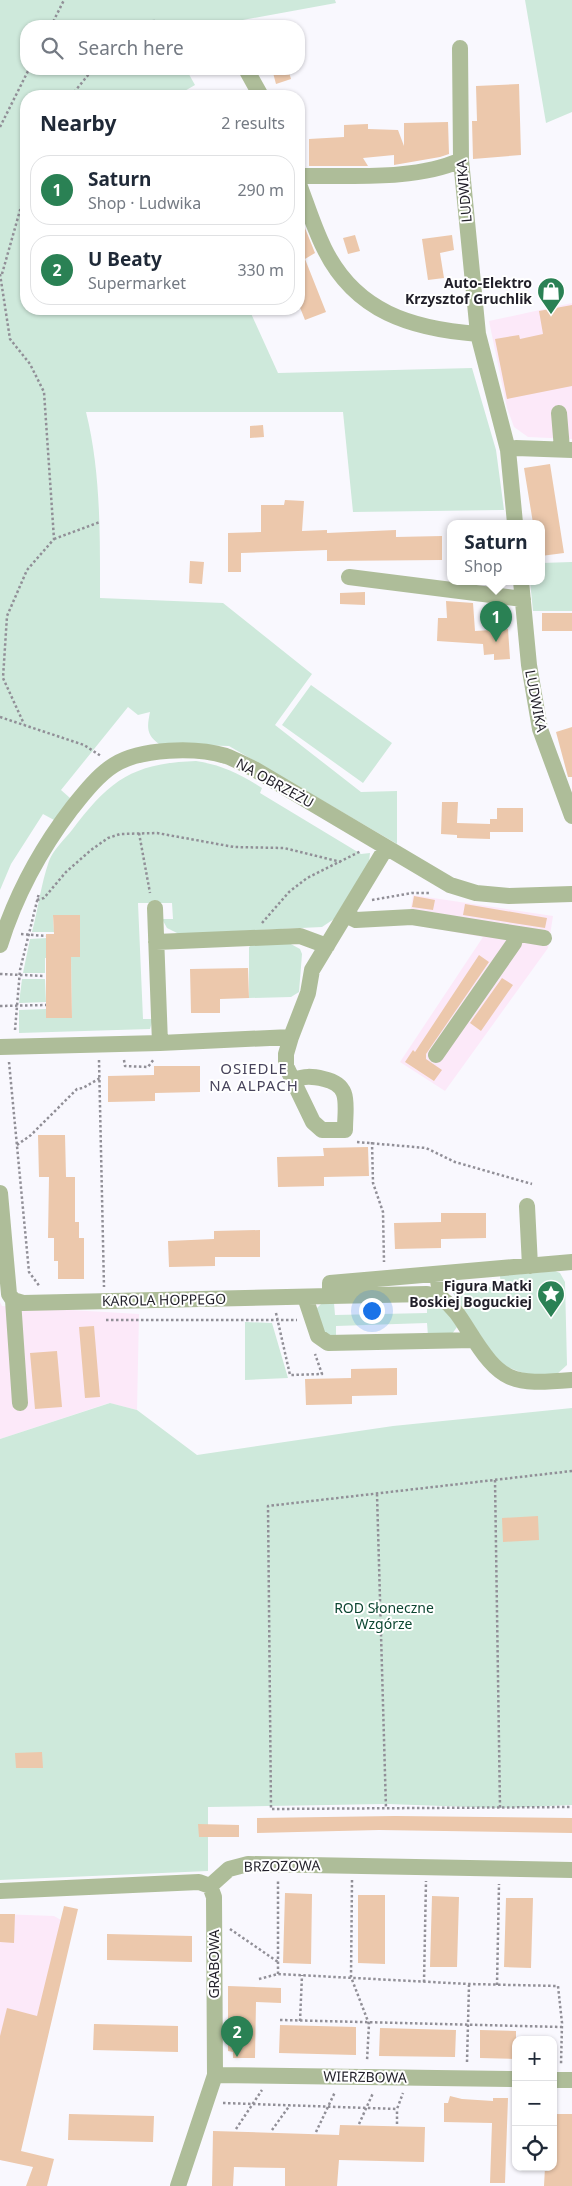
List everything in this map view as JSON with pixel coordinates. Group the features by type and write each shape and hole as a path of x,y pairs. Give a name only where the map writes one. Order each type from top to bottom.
{"street":[{"name":"LUDWIKA","path":"460,48 461,160 478,334 508,450 515,520"},
{"path":"249,75 257,90"},
{"path":"305,176 408,172 442,168 461,160"},
{"path":"305,200 324,249 340,276 355,293 395,318 454,332 478,334"},
{"path":"508,450 567,449 559,413"},
{"path":"349,577 523,599"},
{"name":"LUDWIKA","path":"521,585 529,665 540,729 572,816"},
{"name":"NA OBRZEŻU","path":"2,937 11,911 31,869 51,835 84,792 114,765 128,759 160,752 181,751 226,756 254,769 450,885 476,893 509,896 572,894"},
{"path":"293,1080 306,1075 337,1082 342,1086 345,1130 322,1130 313,1122 286,1066 286,1054 308,993 312,970 386,848"},
{"path":"155,908 160,1049"},
{"path":"346,915 356,920 412,917 544,938"},
{"path":"436,1055 514,943 516,934"},
{"path":"156,942 300,936 327,946"},
{"path":"4,1052 99,1045 160,1049 291,1036"},
{"path":"0,1194 20,1403"},
{"path":"527,1206 530,1266"},
{"path":"330,1296 330,1283 572,1262"},
{"path":"437,1275 441,1298 453,1306 490,1363 512,1379 538,1383 572,1380"},
{"name":"KAROLA HOPPEGO","path":"11,1299 276,1298 427,1294 441,1298"},
{"path":"305,1297 318,1336 328,1343 474,1340"},
{"name":"BRZOZOWA","path":"210,1886 229,1869 248,1864 572,1870"},
{"path":"0,1891 199,1882 210,1886"},
{"name":"GRABOWA","path":"178,2186 215,2074 214,1897 210,1886"},
{"name":"WIERZBOWA","path":"215,2074 512,2079"}],"path":[{"path":"54,20 64,0"},
{"path":"0,127 26,75"},
{"path":"76,90 88,75"},
{"path":"20,209 1,274 10,339 30,364 44,392 54,539"},
{"path":"24,724 3,678 7,616 27,570 54,539 100,522"},
{"path":"0,717 84,744 114,765"},
{"path":"37,900 44,898 66,872 108,838 138,833 157,833 234,847 284,848 341,862"},
{"path":"138,833 155,908"},
{"path":"256,938 256,930 289,892 307,878 362,850 354,845"},
{"path":"14,1037 19,976 39,891"},
{"path":"356,899 362,902 412,892 439,893"},
{"path":"2,937 46,936"},
{"path":"0,974 45,976"},
{"path":"0,1006 46,1006"},
{"path":"99,1045 104,1291"},
{"path":"122,1056 126,1066 148,1067 160,1049"},
{"path":"4,1052 17,1145 29,1272 46,1293"},
{"path":"17,1145 31,1135 77,1089 83,1088 100,1078"},
{"path":"372,1141 374,1183 384,1212 384,1269"},
{"path":"357,1142 372,1141 426,1148 455,1162 532,1184"},
{"path":"276,1298 276,1320 290,1374 322,1374 313,1347"},
{"path":"106,1320 304,1320"},
{"path":"572,1471 268,1506 271,1809 572,1807"},
{"path":"495,1480 500,1808"},
{"path":"377,1494 386,1809"},
{"path":"278,1875 278,1974"},
{"path":"352,1876 351,1977 369,2024 367,2065"},
{"path":"424,1982 426,1878"},
{"path":"497,1985 500,1881"},
{"path":"225,1925 278,1962"},
{"path":"259,1979 278,1974 302,1974 424,1982 558,1986 562,2027 562,2077"},
{"path":"300,2021 302,1974"},
{"path":"467,2069 469,1984"},
{"path":"280,2020 369,2024 562,2027"},
{"path":"236,2129 264,2088"},
{"path":"316,2132 336,2090"},
{"path":"359,2124 374,2091"},
{"path":"397,2124 397,2109 404,2092"},
{"path":"217,2103 397,2109"},
{"path":"272,2130 290,2105"}],"shaded area":[{"path":"572,303 572,439 528,437 514,427 507,408 489,321"},
{"path":"413,895 553,916 548,948 445,1091 400,1062 483,937 408,924"},
{"path":"0,1302 2,1306 139,1314 137,1410 109,1403 0,1439"},
{"path":"0,1914 54,1916 61,1920 4,2161 0,2160"}],"green space":[{"path":"0,0 335,0 336,3 243,20 20,20 20,75 189,75 195,85 186,90 20,90 20,315 252,315 278,373 472,368 496,450 504,510 353,512 343,412 86,412 95,458 97,481 100,528 100,598 223,603 312,674 275,725 361,792 397,791 397,844 229,746 159,744 148,730 150,712 138,715 128,707 61,790 70,798 54,820 43,814 11,864 0,890"},
{"path":"525,0 572,0 572,112 546,123"},
{"path":"572,562 572,611 533,611 530,585 545,585 545,563"},
{"path":"311,685 392,743 363,783 282,725"},
{"path":"196,761 223,768 246,778 262,788 260,793 361,854 370,853 369,862 334,919 322,927 179,934 167,928 162,919 173,919 172,903 138,903 143,1019 153,1019 150,1029 19,1033 19,1010 46,1009 46,1018 72,1018 71,957 80,957 53,916 54,932 32,932 44,879 53,853 98,799 124,778 155,766"},
{"path":"47,938 54,958 45,958 45,973 23,973 30,939"},
{"path":"289,943 300,949 302,954 299,992 291,997 249,998 249,947 253,944"},
{"path":"22,979 45,979 46,1002 19,1003"},
{"path":"555,1271 560,1273 565,1282 567,1365 557,1374 528,1375 505,1366 493,1355 449,1287 449,1283 456,1280 458,1290 501,1286 500,1276"},
{"path":"427,1301 445,1308 457,1327 452,1334 428,1336 427,1323 336,1326 336,1337 326,1336 314,1311 321,1304 334,1303 335,1315 427,1313"},
{"path":"245,1322 272,1323 288,1378 245,1380"},
{"name":"ROD Słoneczne Wzgórze","path":"110,1403 137,1410 197,1455 393,1426 572,1408 572,1805 500,1808 387,1804 208,1807 208,1871 0,1880 0,1439"}],"building":[{"path":"274,75 290,75 291,79 276,84"},
{"path":"519,84 521,155 473,159 472,121 477,121 476,86"},
{"path":"448,122 449,154 440,157 394,165 394,155 363,158 368,166 309,166 309,139 344,137 344,125 368,124 368,129 398,130 404,146 404,123"},
{"path":"305,228 315,253 305,259"},
{"path":"355,235 360,251 348,254 343,238"},
{"path":"452,235 454,250 440,253 444,278 428,280 422,239"},
{"path":"305,259 326,312 305,320 303,315 305,315"},
{"path":"572,305 572,386 507,399 495,339 519,335 520,339 543,334 539,311"},
{"path":"263,425 264,437 250,438 250,426"},
{"path":"550,464 564,553 545,555 545,520 533,520 524,468"},
{"path":"285,500 304,501 302,531 327,530 327,533 396,530 396,537 442,536 442,560 327,561 327,550 241,553 241,572 228,572 228,533 261,532 261,505 284,505"},
{"path":"190,561 204,562 202,584 189,583"},
{"path":"365,592 365,605 340,604 340,593"},
{"path":"446,601 473,603 475,631 508,629 510,659 494,660 494,654 484,655 483,644 437,641 438,618 447,618"},
{"path":"542,613 572,613 572,631 542,631"},
{"path":"572,727 572,777 568,777 556,732"},
{"path":"442,802 458,802 457,823 490,824 490,819 497,819 497,808 523,808 523,832 490,832 490,839 457,838 457,835 441,834"},
{"path":"414,896 435,900 433,910 412,907"},
{"path":"465,904 547,918 545,928 463,915"},
{"path":"53,915 80,915 80,957 71,957 72,1018 46,1018 46,934 54,934"},
{"path":"479,955 489,962 426,1054 426,1059 442,1070 434,1081 405,1062 413,1050 415,1052"},
{"path":"248,968 249,998 220,999 220,1013 191,1013 190,969"},
{"path":"502,978 513,985 481,1031 470,1023"},
{"path":"154,1066 200,1066 200,1092 155,1093 155,1101 108,1102 108,1076 154,1075"},
{"path":"38,1135 65,1135 66,1177 75,1177 75,1222 79,1222 79,1238 84,1238 84,1279 58,1279 58,1261 54,1261 54,1238 48,1238 49,1177 39,1177"},
{"path":"368,1147 369,1176 324,1177 324,1186 278,1187 277,1157 324,1156 323,1148"},
{"path":"441,1213 486,1213 486,1238 441,1239 441,1248 395,1249 394,1223 441,1222"},
{"path":"260,1230 260,1257 215,1257 215,1266 169,1267 168,1241 214,1239 214,1231"},
{"path":"94,1326 100,1397 85,1398 79,1327"},
{"path":"57,1351 62,1407 35,1409 30,1353"},
{"path":"397,1368 397,1395 352,1396 352,1404 306,1405 305,1379 351,1378 351,1369"},
{"path":"538,1516 539,1540 503,1542 502,1518"},
{"path":"42,1752 43,1768 16,1768 15,1753"},
{"path":"395,1816 572,1818 572,1833 379,1830 257,1833 257,1818"},
{"path":"198,1824 239,1825 239,1837 199,1837"},
{"path":"285,1893 312,1894 311,1964 283,1963"},
{"path":"358,1895 385,1895 385,1964 358,1963"},
{"path":"432,1896 459,1897 457,1967 430,1967"},
{"path":"506,1898 533,1898 531,1968 504,1967"},
{"path":"64,1906 78,1909 21,2151 54,2159 47,2186 26,2186 33,2167 0,2160 0,2036 7,2008 37,2016"},
{"path":"0,1914 15,1914 14,1943 0,1942"},
{"path":"107,1934 192,1936 192,1962 107,1960"},
{"path":"228,1986 281,1988 281,2003 256,2002 255,2058 233,2058 233,2052 228,2051"},
{"path":"94,2024 178,2026 178,2052 93,2050"},
{"path":"280,2025 356,2027 356,2055 279,2053"},
{"path":"380,2028 456,2030 455,2057 379,2056"},
{"path":"480,2030 516,2031 516,2036 512,2036 512,2059 480,2058"},
{"path":"450,2096 462,2099 493,2101 493,2098 508,2098 505,2183 490,2183 492,2123 444,2122 444,2103 448,2103"},
{"path":"69,2114 154,2116 153,2142 68,2140"},
{"path":"557,2114 572,2114 572,2186 544,2186 545,2171 557,2171"},
{"path":"340,2125 425,2127 424,2162 339,2160 337,2186 285,2186 285,2168 234,2167 233,2186 212,2186 213,2131 339,2135"}],"place":[{"name":"Auto-Elektro Krzysztof Gruchlik","path":"551,315"},
{"name":"Saturn","path":"496,642"},
{"name":"Figura Matki Boskiej Boguckiej","path":"551,1318"},
{"name":"U Beaty","path":"237,2057"}],"district":[{"name":"OSIEDLE NA ALPACH","path":"254,1078"}]}
